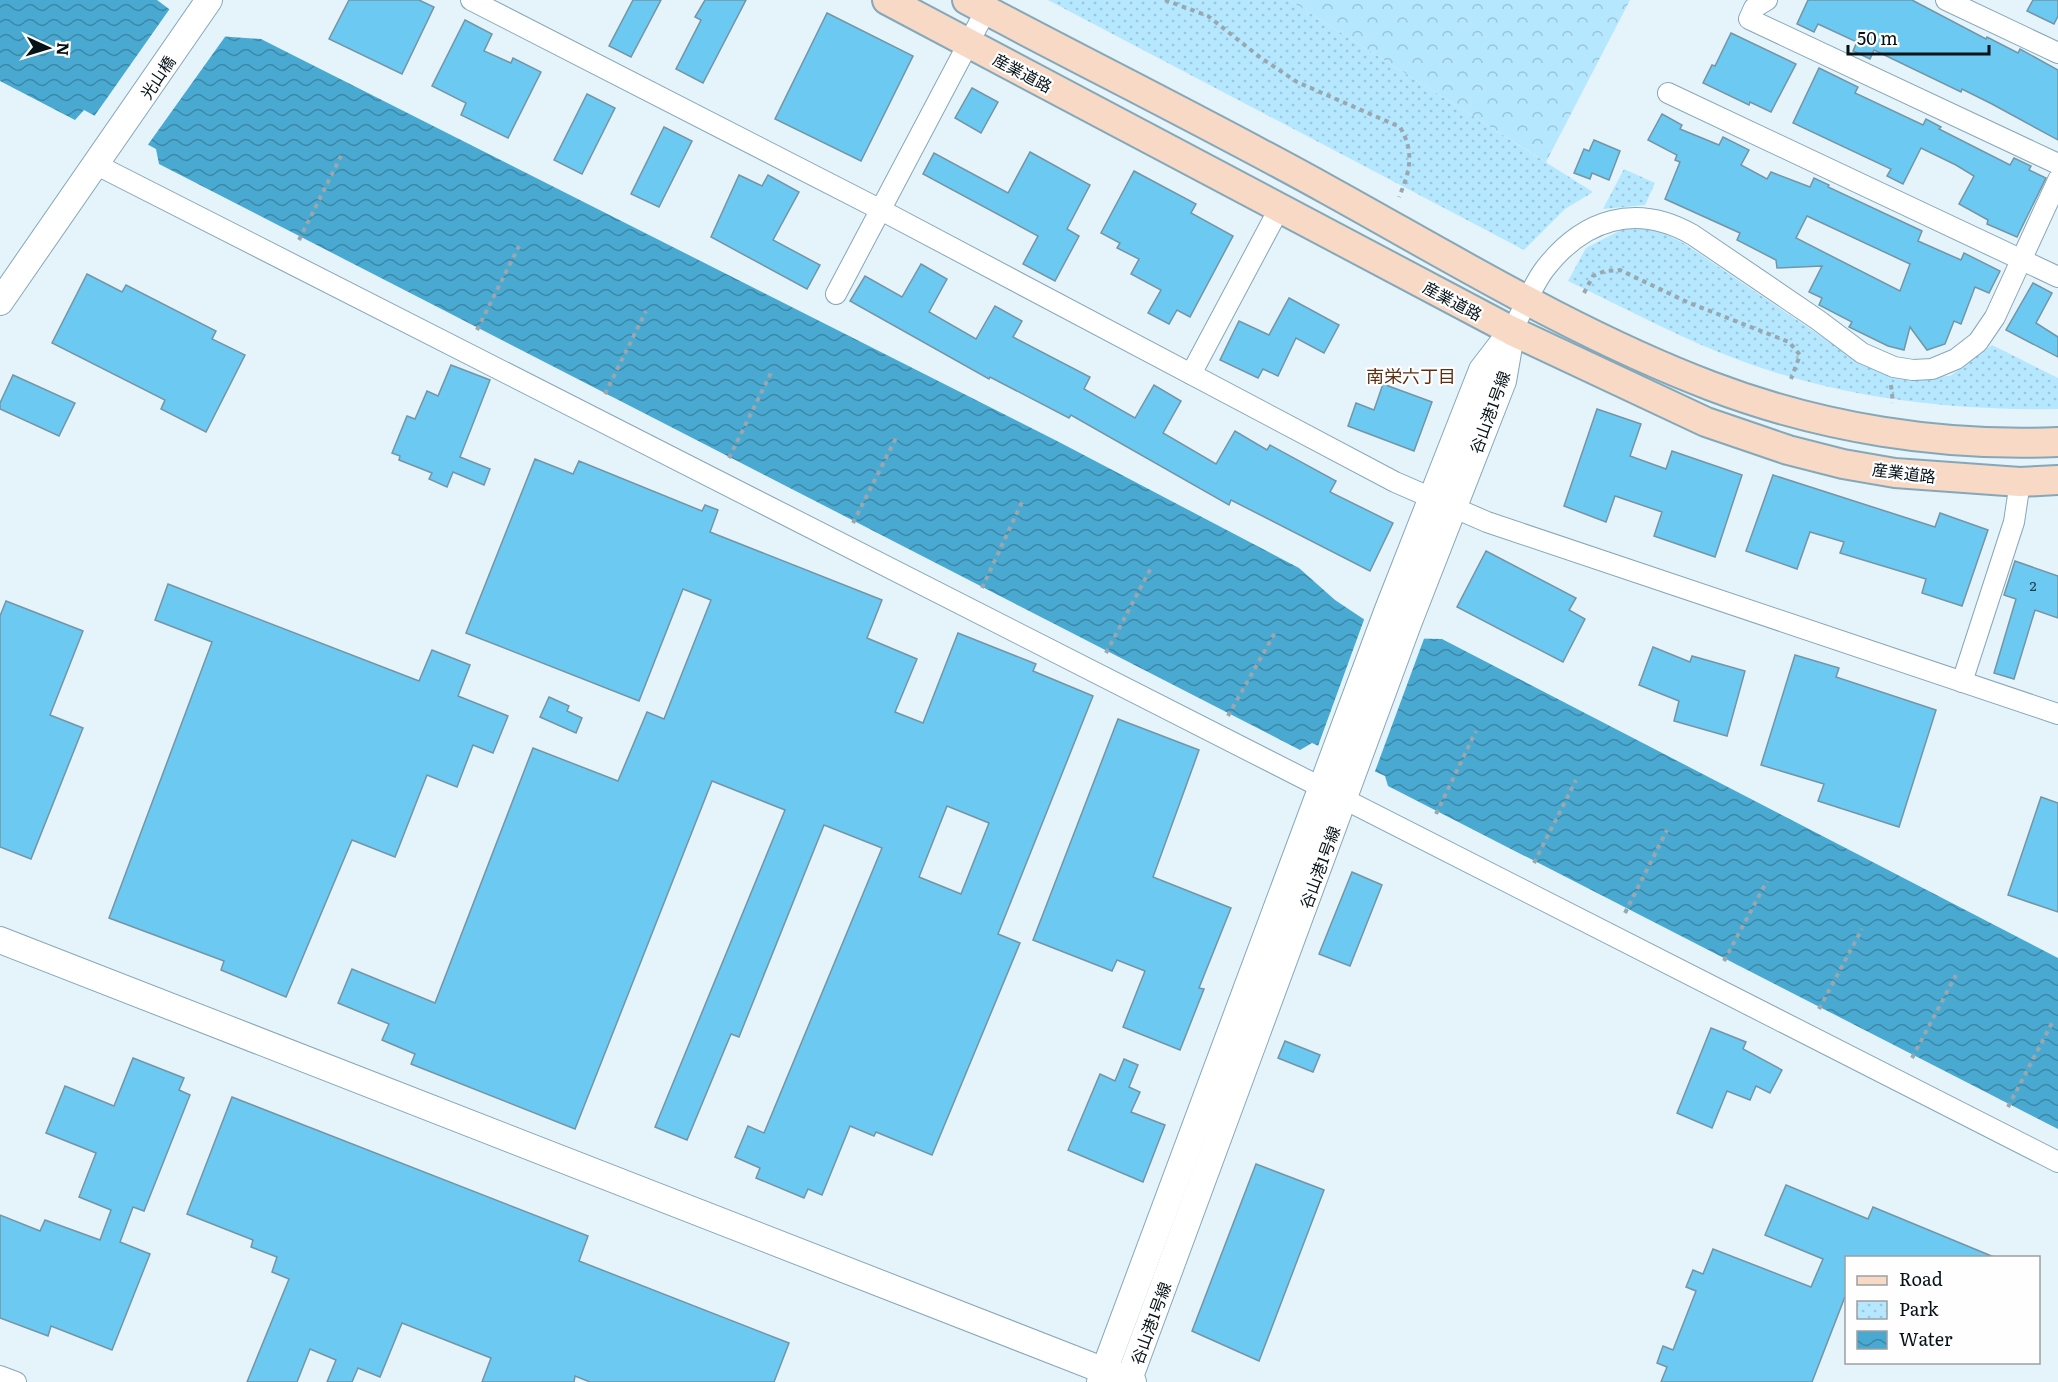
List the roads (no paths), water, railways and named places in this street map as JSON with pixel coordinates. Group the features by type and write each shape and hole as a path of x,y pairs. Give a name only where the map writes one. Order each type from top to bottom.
{"main road":[{"name":"産業道路","path":"887,0 1512,331 1706,422 1788,450 1843,464 1895,472 2020,482 2058,480"},
{"name":"産業道路","path":"977,5 1327,189 1528,301 1596,335 1711,386 1789,411 1897,434 2010,444 2058,442"}],"street":[{"path":"471,0 881,210 1395,482 1487,522 2058,714"},
{"path":"1767,0 1754,8 1749,19 2058,164"},
{"path":"1946,0 2058,53"},
{"name":"光山橋","path":"0,302 206,5"},
{"path":"836,294 969,44 977,5"},
{"path":"1668,93 2058,277"},
{"path":"96,165 2058,1162"},
{"path":"1512,331 1543,271 1562,250 1582,235 1617,218 1650,217 1674,225 1692,235 1862,352 1894,367 1913,370 1932,369 1956,359 1978,342 1995,317 2058,180"},
{"path":"1191,374 1280,207"},
{"name":"谷山港1号線","path":"1130,1381 1344,800 1344,762 1444,502 1503,381 1512,331"},
{"path":"1962,682 2014,522 2020,482"},
{"name":"谷山港1号線","path":"1102,1377 1321,788 1344,762"},
{"path":"0,940 1102,1377 1130,1381"},
{"path":"0,1376 16,1382"}],"water":[{"path":"0,0 157,0 204,35 261,39 1059,442 1299,568 1335,600 1392,638 1442,639 2058,958 2058,1129 1388,786 1385,776 1312,743 1300,750 159,164 156,149 84,110 75,120 0,81"}],"district":[{"name":"南栄六丁目","path":"1411,375"}]}
